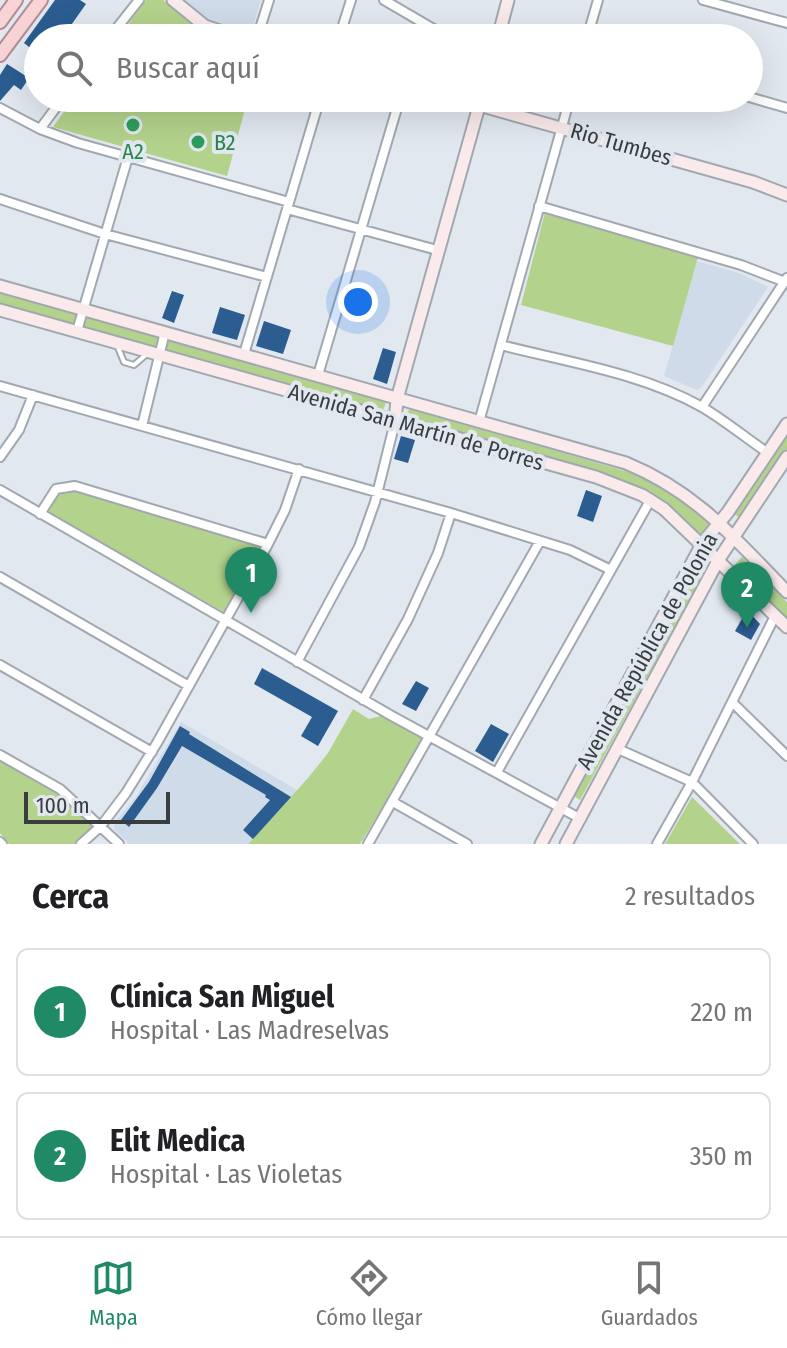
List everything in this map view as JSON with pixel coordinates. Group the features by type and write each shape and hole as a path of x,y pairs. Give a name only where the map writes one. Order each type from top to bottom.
{"main road":[{"path":"0,54 41,0"},
{"path":"173,0 203,24"},
{"path":"502,24 508,0"},
{"path":"0,22 13,1"},
{"path":"395,422 397,399 477,112"},
{"name":"Rio Tumbes","path":"513,112 753,182 787,195"},
{"name":"Avenida San Martín de Porres","path":"0,286 626,463 689,497 720,521 787,592"},
{"name":"Avenida San Martín de Porres","path":"0,310 596,477 651,499 719,559 787,627"},
{"name":"Avenida República de Polonia","path":"541,844 702,544 787,424"},
{"name":"Avenida República de Polonia","path":"566,844 719,559 787,457"}],"street":[{"path":"120,24 139,0"},
{"path":"261,24 269,0"},
{"path":"343,24 351,0"},
{"path":"384,0 425,24"},
{"path":"591,24 598,0"},
{"path":"703,0 787,23"},
{"path":"763,101 787,108"},
{"path":"0,108 40,129 437,250"},
{"path":"40,129 53,112"},
{"path":"244,354 316,112"},
{"path":"318,375 396,112"},
{"path":"479,422 566,112"},
{"path":"77,331 128,157"},
{"path":"0,199 105,234 267,277"},
{"path":"539,206 786,280 702,407"},
{"path":"142,426 154,353 165,332"},
{"path":"501,345 637,380 702,407 768,453"},
{"path":"0,386 451,513 570,550 611,570"},
{"path":"0,457 19,430 33,395"},
{"path":"297,662 359,547 395,422"},
{"path":"81,844 101,826 152,752 268,544 285,510 299,469"},
{"path":"40,514 56,489 75,486 268,544"},
{"path":"0,490 363,700 581,819"},
{"path":"497,772 651,499"},
{"path":"363,700 408,619 438,553 451,513"},
{"path":"368,844 540,541"},
{"path":"0,577 189,686"},
{"path":"657,844 733,703 775,616"},
{"path":"0,665 152,752"},
{"path":"733,703 787,756"},
{"path":"618,749 692,782 753,844"},
{"path":"0,755 60,789 119,844"},
{"path":"393,802 467,844"}],"shaded area":[{"path":"183,0 261,0 253,24 213,24"},
{"path":"697,261 739,273 768,287 697,390 664,376"},
{"path":"181,722 297,790 248,844 129,844 114,829 115,822 136,797"}],"green space":[{"path":"146,0 163,0 194,24 128,24"},
{"path":"64,112 244,112 227,176 53,127"},
{"path":"545,212 698,257 673,346 521,305"},
{"path":"0,291 158,338 158,342 153,349 0,304"},
{"path":"168,340 386,402 382,414 166,353 164,347"},
{"path":"410,409 639,475 706,516 711,527 705,533 695,533 656,499 404,420"},
{"path":"787,431 787,449 741,518 732,513"},
{"path":"69,489 262,548 226,613 46,513 52,497"},
{"path":"742,557 787,602 787,621 733,567"},
{"path":"697,562 706,569 580,800 572,795"},
{"path":"353,709 369,719 384,715 425,737 360,844 248,844 328,753"},
{"path":"0,760 58,793 94,827 75,844 9,844 0,833"},
{"path":"692,797 740,844 665,844"}],"building":[{"path":"55,0 80,0 86,4 72,24 38,24"},
{"path":"7,64 24,75 24,86 21,90 14,85 0,101 0,75"},
{"path":"172,291 184,295 174,323 162,318"},
{"path":"220,307 245,315 237,340 212,333"},
{"path":"264,321 291,330 283,354 256,346"},
{"path":"383,348 396,352 387,384 373,379"},
{"path":"401,436 415,440 408,463 394,459"},
{"path":"586,490 602,496 593,522 577,516"},
{"path":"747,610 760,624 751,640 735,631"},
{"path":"262,668 338,711 318,746 301,736 312,717 254,684"},
{"path":"416,681 429,688 416,711 402,704"},
{"path":"491,724 509,734 493,762 475,751"},
{"path":"180,726 291,797 253,839 243,830 270,800 182,746 129,827 121,820 149,782"}],"place":[{"name":"A2","path":"133,125"},
{"name":"B2","path":"198,142"},
{"name":"Clínica San Miguel","path":"251,613"},
{"name":"Elit Medica","path":"747,628"}]}
